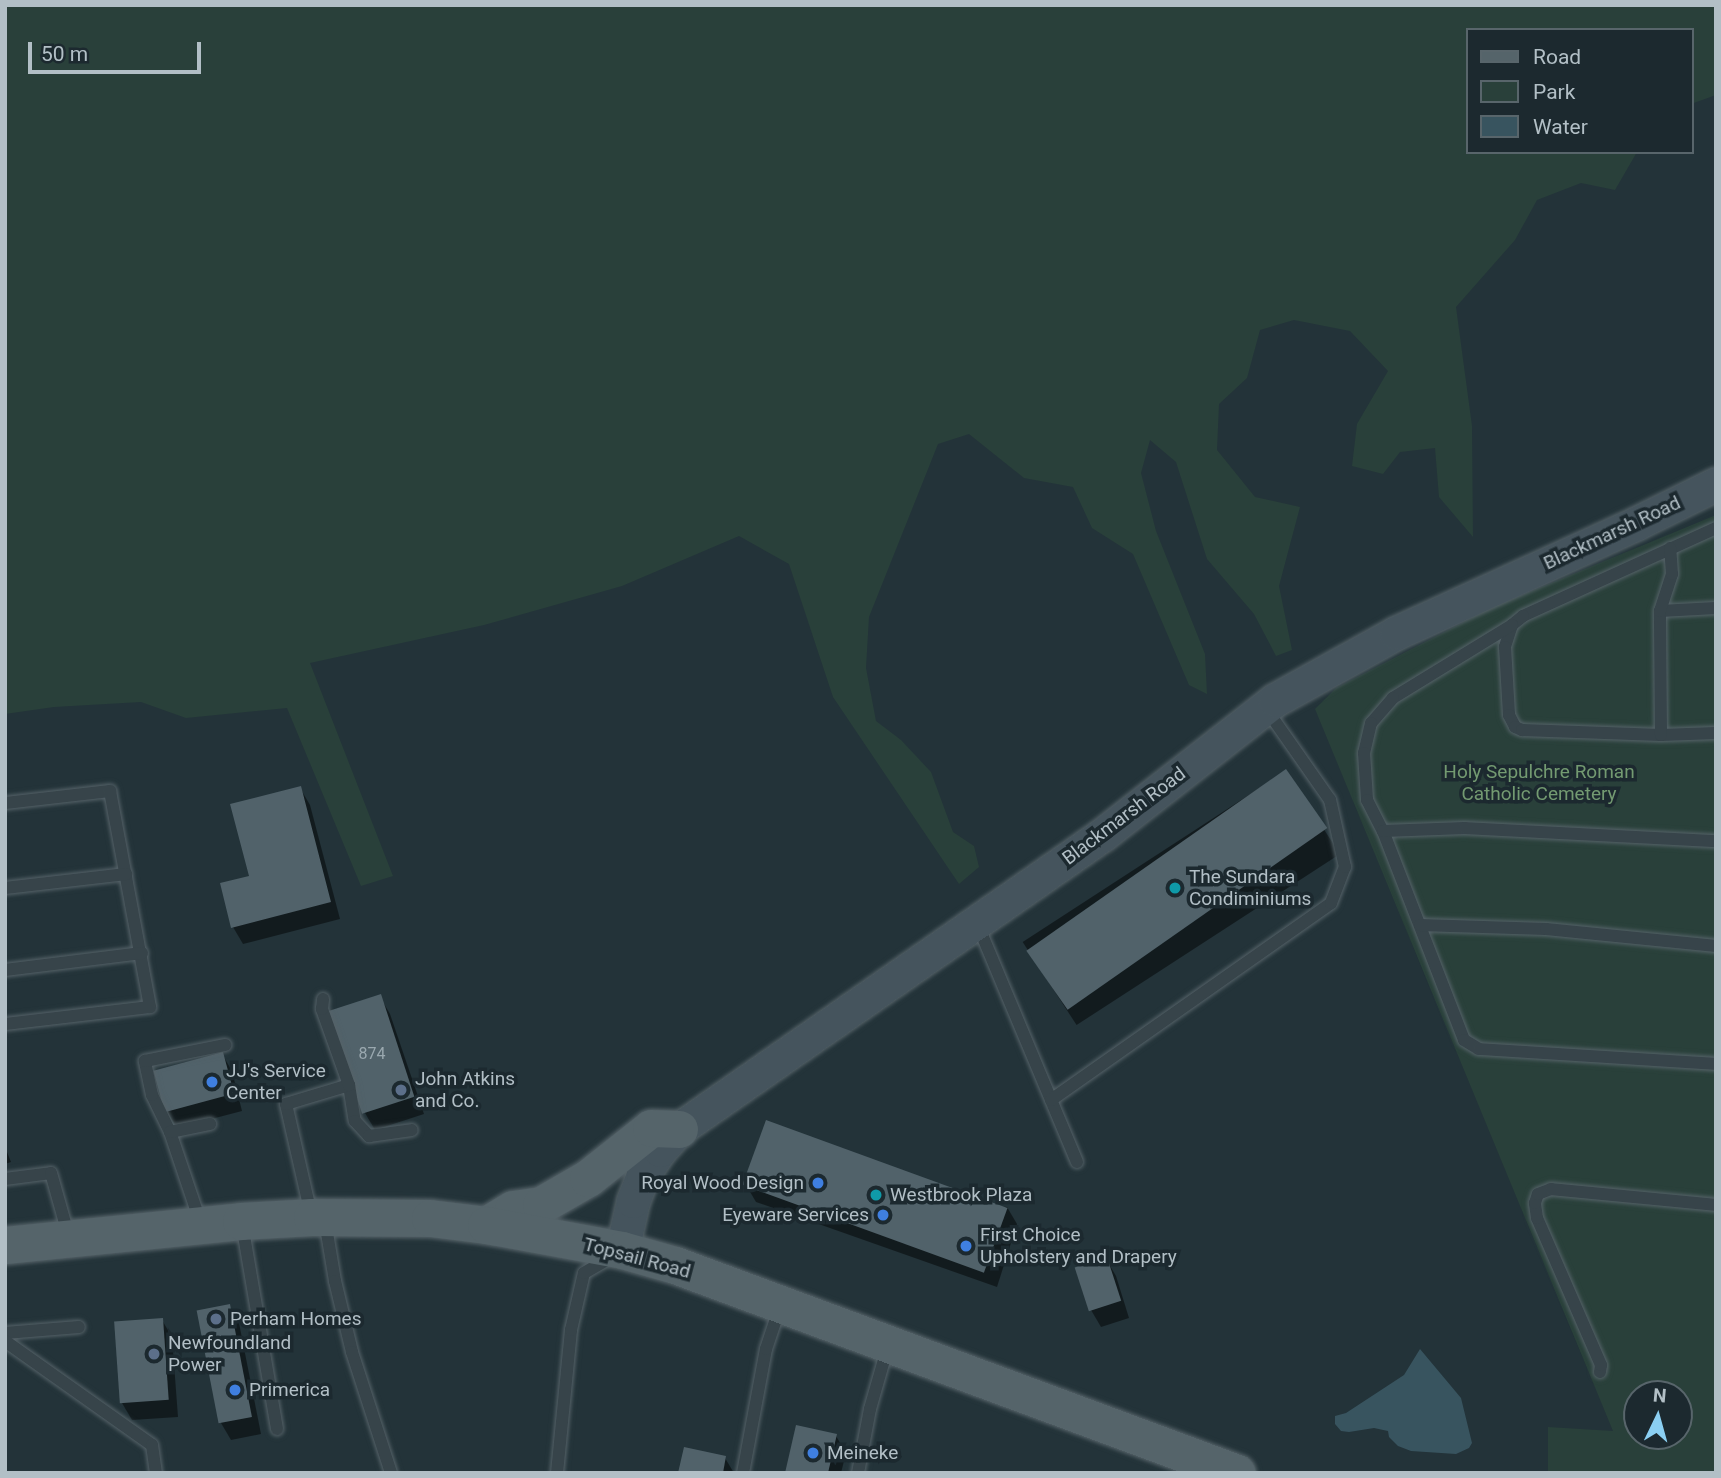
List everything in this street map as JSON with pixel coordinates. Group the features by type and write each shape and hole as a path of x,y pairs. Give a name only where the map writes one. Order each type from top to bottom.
{"main road":[{"name":"Blackmarsh Road","path":"622,1250 633,1201 643,1175 679,1129 1102,835 1265,707 1395,633 1637,523 1716,484"},
{"path":"486,1225 513,1209 541,1205 588,1178 651,1128 679,1129"},
{"name":"Topsail Road","path":"5,1245 201,1224 318,1217 430,1218 486,1225 622,1250 675,1265 890,1342 1234,1472"}],"lane":[{"path":"1716,528 1538,608 1394,698 1371,723 1364,753 1367,800 1383,831 1464,1040 1473,1048 1716,1064"},
{"path":"1661,735 1660,611 1672,574 1670,548"},
{"path":"1660,611 1716,608"},
{"path":"1512,625 1505,647 1509,715 1516,727 1530,731 1661,735 1716,733"},
{"path":"1051,1100 1331,903 1345,867 1330,800 1265,707"},
{"path":"5,803 110,791 150,1007 5,1024"},
{"path":"1383,831 1417,827 1479,828 1716,841"},
{"path":"5,888 126,874"},
{"path":"977,923 1077,1162"},
{"path":"1420,925 1546,929 1716,946"},
{"path":"5,970 142,953"},
{"path":"323,999 323,1009 349,1085 355,1121 369,1136 412,1130"},
{"path":"201,1224 170,1132 152,1095 145,1061 225,1045"},
{"path":"349,1085 286,1104 352,1352 391,1473"},
{"path":"170,1132 210,1124"},
{"path":"5,1179 51,1173 69,1237"},
{"path":"1600,1372 1601,1365 1537,1218 1535,1203 1538,1195 1551,1189 1716,1205"},
{"path":"242,1221 276,1429"},
{"path":"557,1473 571,1331 584,1273 622,1250"},
{"path":"743,1473 766,1349 781,1303"},
{"path":"5,1333 79,1327"},
{"path":"5,1341 152,1445 153,1472"},
{"path":"858,1473 870,1409 890,1342"}],"green space":[{"path":"5,5 1716,5 1716,95 1693,103 1693,28 1466,28 1466,154 1636,154 1615,190 1581,183 1537,200 1515,240 1456,307 1472,426 1473,537 1439,497 1435,448 1400,452 1383,474 1352,466 1357,424 1388,371 1350,331 1294,320 1260,330 1247,378 1219,404 1217,450 1255,497 1300,507 1279,586 1292,650 1276,656 1254,614 1207,559 1176,462 1150,440 1141,473 1156,531 1205,654 1207,694 1189,685 1133,554 1092,528 1073,487 1024,478 969,434 938,444 869,617 866,668 876,721 901,740 931,772 953,832 974,846 979,867 959,884 833,697 789,564 739,536 622,586 484,625 310,663 393,876 361,886 287,708 186,718 141,702 54,707 5,714"},
{"name":"Holy Sepulchre Roman Catholic Cemetery","path":"1716,515 1716,1473 1548,1473 1548,1427 1613,1431 1315,709 1336,688 1491,608"}],"water":[{"path":"1420,1349 1461,1398 1472,1443 1469,1448 1456,1454 1411,1451 1398,1446 1389,1437 1388,1431 1374,1428 1341,1431 1335,1424 1335,1416 1346,1413 1404,1375"}],"building":[{"name":"The Sundara Condiminiums","path":"1286,769 1327,828 1068,1010 1026,951"},
{"path":"301,786 331,902 231,928 220,883 249,876 230,804"},
{"path":"381,994 414,1097 362,1114 329,1011"},
{"path":"223,1052 234,1094 165,1112 153,1071"},
{"name":"Westbrook Plaza","path":"766,1120 1008,1208 984,1273 742,1185"},
{"path":"1107,1257 1121,1301 1089,1311 1075,1268"},
{"path":"230,1304 252,1417 219,1423 197,1310"},
{"name":"Newfoundland Power","path":"163,1318 169,1400 120,1403 114,1321"},
{"path":"796,1425 837,1434 828,1473 785,1473"},
{"path":"684,1447 726,1456 723,1473 678,1473"}],"place":[{"name":"The Sundara Condiminiums","path":"1175,888"},
{"name":"JJ's Service Center","path":"212,1082"},
{"name":"John Atkins and Co.","path":"401,1090"},
{"name":"Royal Wood Design","path":"818,1183"},
{"name":"Westbrook Plaza","path":"876,1195"},
{"name":"Eyeware Services","path":"883,1215"},
{"name":"First Choice Upholstery and Drapery","path":"966,1246"},
{"name":"Perham Homes","path":"216,1319"},
{"name":"Newfoundland Power","path":"154,1354"},
{"name":"Primerica","path":"235,1390"},
{"name":"Meineke","path":"813,1453"}]}
